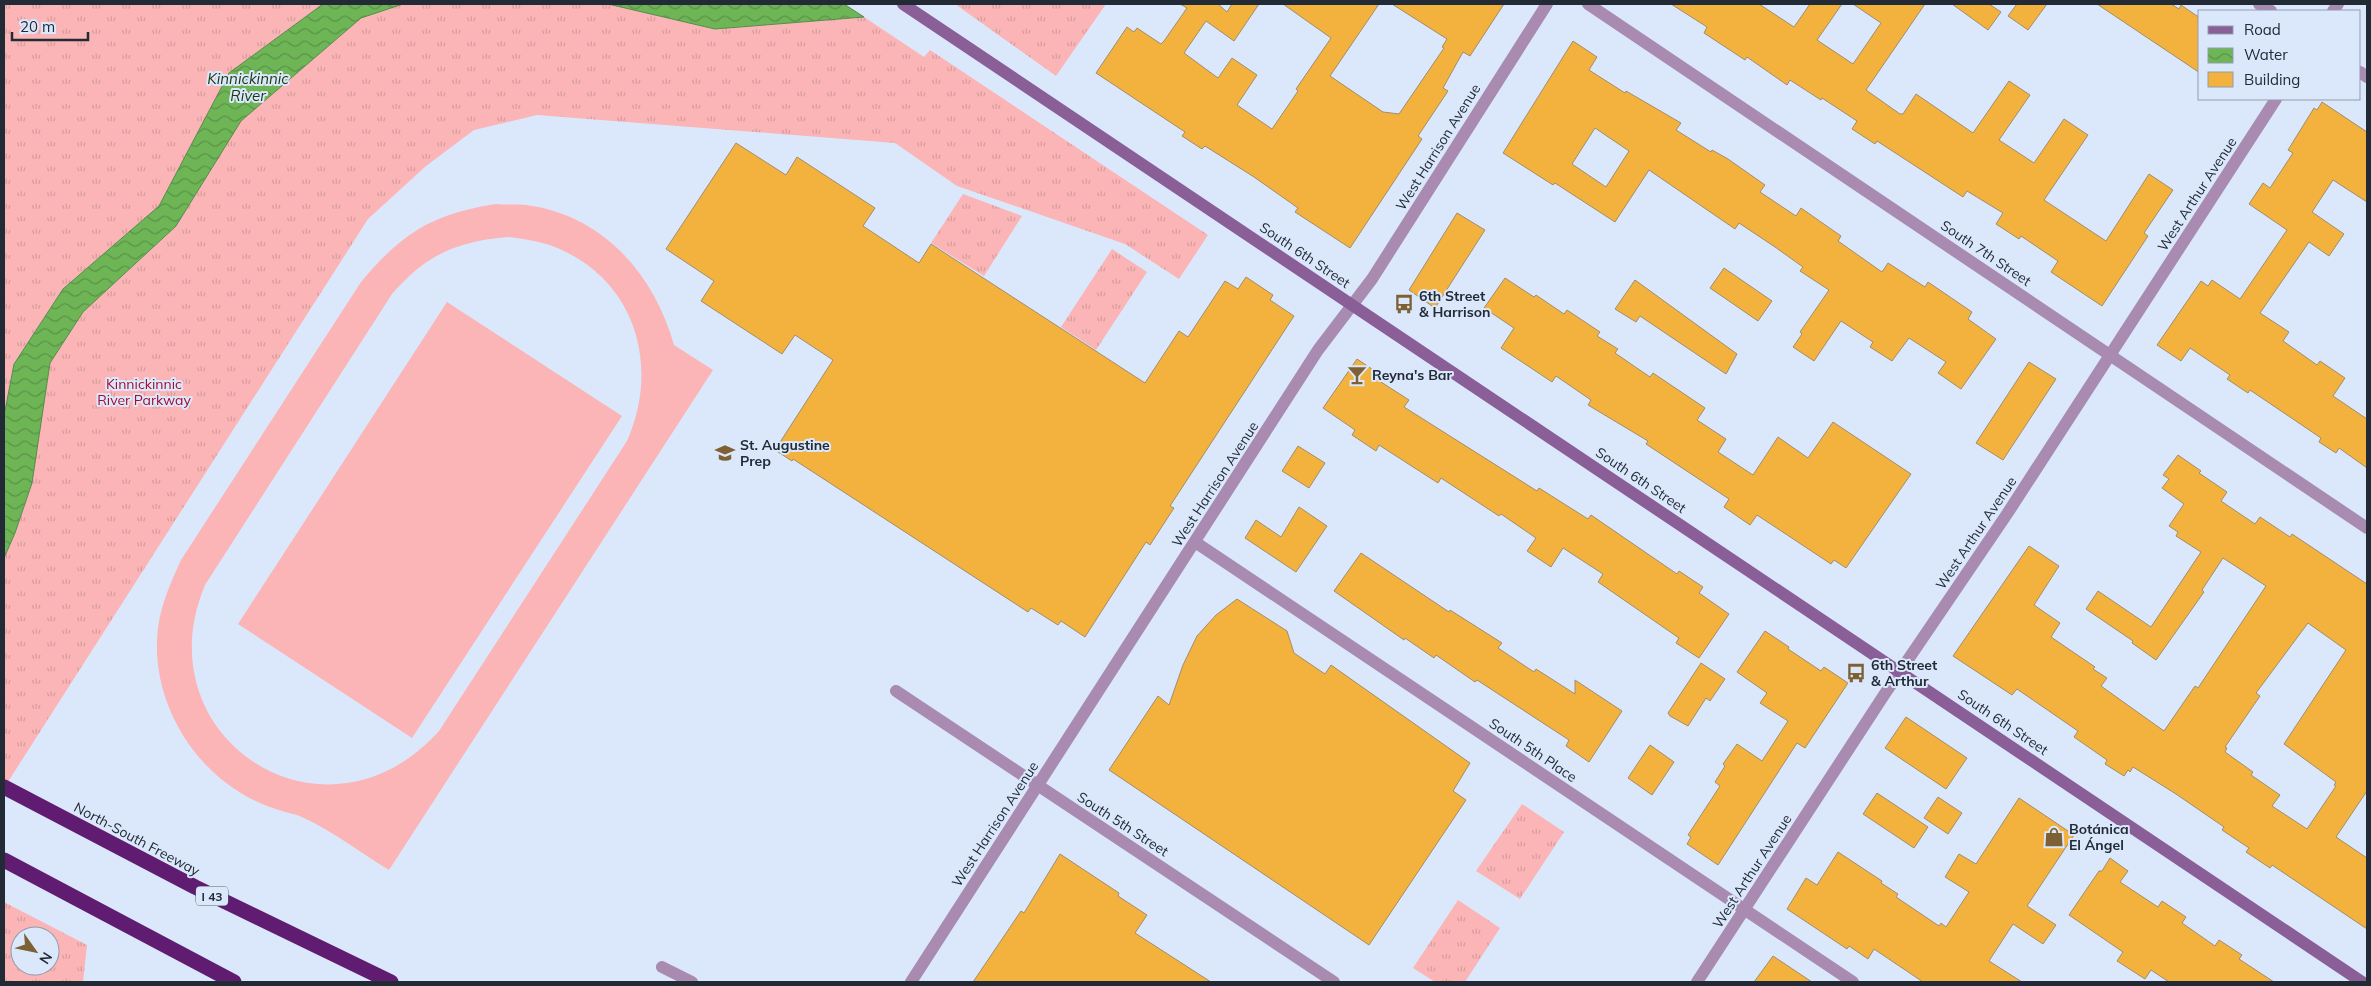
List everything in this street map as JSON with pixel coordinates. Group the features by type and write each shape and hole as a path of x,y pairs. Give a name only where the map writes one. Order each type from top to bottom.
{"highway":[{"name":"North-South Freeway","path":"4,787 195,888 391,982"},
{"path":"9,864 234,982"}],"street":[{"name":"South 6th Street","path":"903,4 1901,671 2362,982"},
{"name":"West Harrison Avenue","path":"911,982 1318,350 1372,279 1547,4"},
{"name":"South 7th Street","path":"1588,4 2367,528"},
{"name":"West Arthur Avenue","path":"1698,982 1901,671 2007,514 2275,100"},
{"name":"South 5th Place","path":"1195,542 1853,982"},
{"name":"South 5th Street","path":"896,691 1334,982"},
{"path":"662,967 692,982"}],"green space":[{"path":"4,4 323,4 229,73 159,206 63,289 14,363 4,416"},
{"name":"Kinnickinnic River Parkway","path":"403,4 608,4 715,29 864,17 924,57 930,50 1208,235 1179,279 1125,244 957,186 895,143 537,115 474,130 426,166 368,219 4,788 4,558 15,533 32,483 50,363 83,312 176,226 241,121 361,18"},
{"path":"955,4 1106,4 1056,76"},
{"path":"963,194 1022,216 984,276 931,243"},
{"path":"496,204 526,205 554,211 579,221 601,235 621,252 639,272 665,319 674,345 713,370 389,870 337,836 298,815 264,805 245,796 221,779 204,762 188,743 166,700 160,677 157,652 159,619 170,585 181,560 361,282 390,251 420,228 436,220 474,208","holes":["507,237 535,241 555,247 588,265 609,284 624,307 635,332 641,358 641,386 637,414 627,441 439,731 394,767 345,783 298,781 255,763 221,732 199,690 192,640 205,585 392,294 417,269 443,253 472,243"]},
{"path":"1112,249 1147,272 1096,350 1061,327"},
{"path":"447,302 622,416 412,738 238,624"},
{"path":"1522,804 1564,832 1520,899 1476,871"},
{"path":"1458,900 1500,928 1465,982 1435,982 1413,968"},
{"path":"4,902 50,926 10,926 10,976 60,976 60,931 87,945 83,982 4,982"}],"water":[{"name":"Kinnickinnic River","path":"323,4 403,4 361,18 241,121 176,226 83,312 50,363 32,483 15,533 4,558 4,416 14,364 63,289 159,206 229,73"},
{"path":"608,4 844,4 864,17 715,29"}],"building":[{"path":"1180,4 1218,4 1227,12 1232,4 1259,4 1234,41 1206,21 1184,53 1218,78 1232,58 1257,75 1237,105 1272,129 1298,91 1296,89 1331,38 1283,4 1379,4 1330,76 1383,112 1399,114 1444,48 1442,47 1447,39 1392,4 1504,4 1470,56 1463,52 1443,88 1448,91 1418,136 1422,139 1350,248 1295,212 1298,208 1254,177 1205,146 1202,149 1182,136 1185,132 1096,73 1127,27 1134,32 1137,28 1161,44 1187,8"},
{"path":"1671,4 1759,4 1794,27 1810,4 1842,4 1817,40 1853,64 1881,23 1853,4 1925,4 1866,90 1900,114 1903,114 1916,94 1973,133 2009,81 2030,95 1999,140 2034,163 2064,119 2088,135 2044,200 2106,241 2149,174 2173,190 2144,233 2148,236 2102,306 2051,272 2058,261 2021,236 2019,239 1996,224 2003,213 1967,191 1963,197 1877,141 1875,144 1852,129 1857,121 1790,80 1787,85 1747,57 1745,60 1704,33 1707,27"},
{"path":"1952,4 1989,4 2001,12 1988,30"},
{"path":"2017,4 2047,4 2028,30 2008,16"},
{"path":"2097,4 2171,4 2179,9 2181,5 2198,17 2198,72"},
{"path":"1573,41 1597,57 1589,70 1625,93 1626,91 1681,123 1676,130 1711,152 1712,150 1728,159 1765,185 1760,192 1796,216 1801,208 1841,236 1838,241 1882,272 1888,263 1925,287 1928,282 1972,312 1968,319 1996,339 1961,389 1938,373 1946,362 1909,338 1892,361 1870,347 1873,342 1841,321 1814,361 1793,347 1802,334 1800,332 1829,290 1800,271 1803,267 1775,247 1739,223 1735,229 1649,170 1615,222 1555,183 1553,185 1503,153","holes":["1595,128 1629,151 1606,187 1572,164"]},
{"path":"2322,102 2367,132 2367,202 2333,180 2312,212 2344,234 2329,256 2309,242 2260,313 2289,332 2283,341 2317,365 2320,361 2345,378 2333,396 2367,419 2367,468 2339,448 2336,453 2319,442 2321,438 2250,390 2248,393 2227,379 2230,375 2190,348 2181,361 2157,345 2201,281 2208,286 2212,280 2240,299 2287,230 2249,204 2263,183 2270,188 2293,153 2288,150 2314,108 2317,110"},
{"path":"736,143 786,175 797,157 875,208 863,226 919,263 931,244 1145,383 1179,331 1188,337 1225,281 1238,289 1246,277 1273,295 1270,300 1294,316 1170,506 1174,508 1150,545 1146,542 1085,637 1061,621 1058,625 1031,608 1028,612 793,459 792,461 775,450 833,360 795,335 782,354 701,301 714,281 666,249"},
{"path":"1457,213 1485,230 1435,308 1409,290"},
{"path":"1724,268 1772,301 1758,321 1710,288"},
{"path":"1505,278 1534,297 1536,295 1564,314 1567,310 1600,332 1597,336 1618,349 1615,353 1650,377 1653,373 1705,408 1697,420 1726,439 1718,452 1753,475 1778,437 1808,458 1833,422 1911,474 1846,568 1834,560 1831,564 1757,515 1750,525 1724,507 1729,499 1646,444 1648,441 1588,405 1591,400 1556,376 1552,382 1501,348 1514,328 1484,308"},
{"path":"1635,280 1737,354 1726,374 1640,316 1636,322 1615,309"},
{"path":"1357,359 1384,377 1381,382 1409,400 1404,407 1537,491 1539,488 1588,519 1591,515 1677,574 1679,571 1703,587 1699,593 1729,614 1699,658 1676,643 1679,638 1598,582 1603,574 1563,548 1551,567 1527,551 1536,538 1501,514 1499,516 1441,478 1438,483 1379,445 1376,451 1352,435 1355,430 1323,408"},
{"path":"2029,362 2056,379 2003,460 1976,443"},
{"path":"1298,446 1325,463 1309,488 1282,471"},
{"path":"2178,455 2201,471 2199,473 2227,492 2221,501 2255,524 2260,517 2290,537 2292,534 2367,584 2367,791 2336,837 2367,858 2367,929 2272,865 2270,868 2246,852 2249,848 2222,830 2224,827 2176,794 2133,767 2124,776 2105,764 2107,760 2074,737 2078,731 2017,689 2012,695 1953,656 2029,546 2059,566 2034,605 2060,623 2051,637 2095,667 2093,669 2107,678 2101,686 2164,731 2195,686 2198,688 2266,586 2223,558 2202,590 2204,592 2156,660 2132,643 2133,641 2086,609 2098,591 2151,627 2201,552 2176,536 2178,532 2169,526 2184,504 2162,488 2169,479 2163,475","holes":["2308,623 2346,650 2284,744 2336,782 2334,785 2336,786 2307,829 2272,806 2280,795 2251,775 2253,772 2225,752 2227,748 2225,747 2260,696 2256,693"]},
{"path":"1299,507 1327,526 1296,572 1245,538 1256,520 1281,537"},
{"path":"1361,553 1449,612 1450,610 1502,643 1498,648 1534,672 1536,669 1575,694 1575,680 1622,711 1589,762 1566,746 1569,740 1477,680 1475,682 1436,655 1434,658 1405,638 1404,640 1334,591"},
{"path":"1237,599 1287,631 1294,653 1325,674 1331,665 1470,763 1453,791 1466,800 1369,945 1109,770 1158,696 1169,705 1183,665 1197,636 1216,615"},
{"path":"1765,631 1821,671 1824,667 1848,683 1805,748 1797,743 1718,865 1687,844 1691,837 1688,835 1720,786 1715,782 1725,766 1723,764 1737,744 1762,761 1788,721 1760,703 1767,693 1737,672"},
{"path":"1701,663 1725,679 1710,701 1706,698 1688,726 1668,713"},
{"path":"1906,717 1967,758 1946,789 1885,748"},
{"path":"1650,745 1674,762 1652,795 1628,778"},
{"path":"1877,793 1928,827 1914,848 1863,814"},
{"path":"1938,797 1962,813 1948,834 1924,818"},
{"path":"2019,798 2074,835 2027,906 2056,925 2043,944 2013,924 1989,961 2022,982 1923,982 1874,949 1868,959 1849,946 1847,949 1787,909 1806,878 1817,885 1838,852 1882,881 1881,883 1898,894 1896,897 1939,926 1941,923 1946,927 1969,892 1945,877 1959,854 1976,864"},
{"path":"1060,854 1119,893 1118,896 1147,915 1135,933 1211,982 973,982 1021,911 1024,913"},
{"path":"2110,858 2128,871 2120,882 2158,907 2162,901 2186,917 2182,923 2215,946 2219,940 2242,955 2239,959 2274,982 2169,982 2151,970 2145,979 2117,961 2123,952 2069,915"},
{"path":"1773,956 1812,982 1754,982"}],"place":[{"name":"6th Street & Harrison","path":"1404,304"},
{"name":"Reyna's Bar","path":"1357,375"},
{"name":"St. Augustine Prep","path":"725,453"},
{"name":"6th Street & Arthur","path":"1856,673"},
{"name":"Botánica El Ángel","path":"2054,837"}]}
